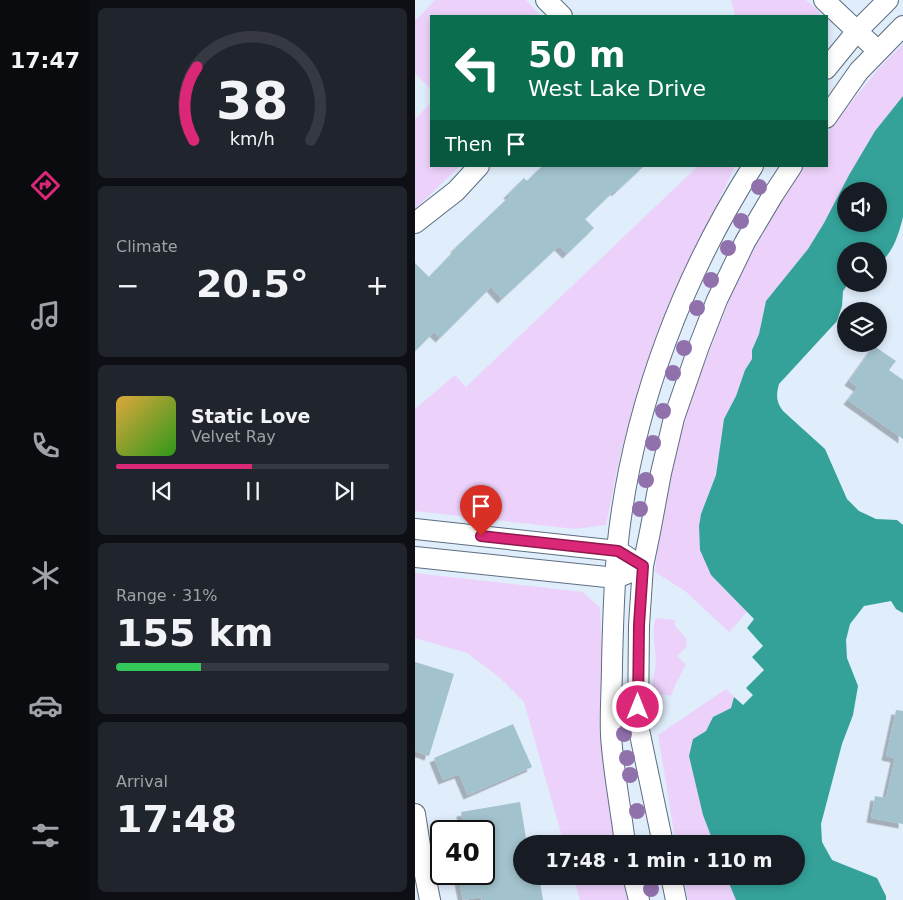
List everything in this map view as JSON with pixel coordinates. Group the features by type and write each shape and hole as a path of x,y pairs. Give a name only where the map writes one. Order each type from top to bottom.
{"street":[{"path":"546,0 561,15"},
{"path":"824,0 878,51"},
{"path":"828,67 877,4 900,29 859,71 828,115"},
{"path":"415,223 455,191 478,167"},
{"path":"624,835 611,736 615,578 629,472 646,404 668,335 688,286 752,167"},
{"path":"661,835 638,725 639,625 643,566 661,473 674,418 717,300 745,242 791,167"},
{"path":"415,529 618,551 643,566"},
{"path":"415,557 615,578 643,566"},
{"path":"415,814 430,900"},
{"path":"635,885 639,900"},
{"path":"673,885 676,900"}],"shaded area":[{"path":"435,0 526,0 540,15 430,15 430,89 415,73 415,21"},
{"path":"731,0 806,0 820,15 735,15"},
{"path":"903,44 903,96 875,131 847,182 837,182 837,200 824,223 808,249 766,301 759,334 752,350 752,359 745,370 736,396 724,419 716,475 701,514 699,526 711,575 747,612 729,632 685,591 655,572 661,513 673,459 698,380 738,278 771,217 802,167 828,167 828,132 879,68"},
{"path":"903,96 903,217 892,249 887,255 887,242 837,242 837,292 843,292 842,302 837,302 837,321 779,384 777,395 779,405 783,411 825,449 847,499 859,511 876,519 897,520 903,525 903,613 896,609 891,601 864,606 850,624 846,640 847,658 858,686 853,715 842,744 821,824 822,842 832,860 877,878 886,896 886,900 736,900 730,885 805,885 805,835 711,835 703,815 689,756 693,739 706,731 713,717 731,708 734,697 743,705 753,695 746,688 764,670 752,657 763,646 747,628 754,619 711,575 700,550 699,526 701,514 716,475 724,419 736,396 745,370 752,359 752,350 759,334 766,301 808,249 837,198 837,232 887,232 887,182 845,182 875,131"},
{"path":"430,104 430,167 459,167 415,209 415,119"},
{"path":"697,167 735,167 657,332 621,451 606,525 575,529 415,511 415,409 455,375 466,387"},
{"path":"415,573 583,592 600,608 608,767 621,835 561,835 524,702 499,677 467,653 415,638"},
{"path":"656,618 675,620 675,626 686,638 687,646 677,656 686,665 671,696 653,693 652,684 656,663 654,624"},
{"path":"726,689 734,697 731,708 713,717 706,731 693,739 712,835 675,835 658,735"},
{"path":"576,885 631,885 634,900 580,900"},
{"path":"684,885 730,885 736,900 688,900"}],"building":[{"path":"541,167 643,167 616,192 615,190 585,219 594,228 567,254 559,246 502,299 491,287 440,338 434,332 415,351 415,263 429,277 455,248 510,196 508,194 524,178 527,181"},
{"path":"870,352 883,352 896,361 889,370 903,380 903,439 848,400 858,387 849,381"},
{"path":"415,662 454,674 429,756 415,751"},
{"path":"896,710 903,711 903,824 871,818 875,796 886,798 895,758 886,756"},
{"path":"513,724 532,767 468,795 459,774 443,780 434,758"},
{"path":"520,802 526,835 513,835 513,885 540,885 543,900 482,900 481,897 463,900 460,885 495,885 495,820 462,820 461,812"}],"route":[{"path":"481,536 618,551 643,566 639,625 638,707"}]}
